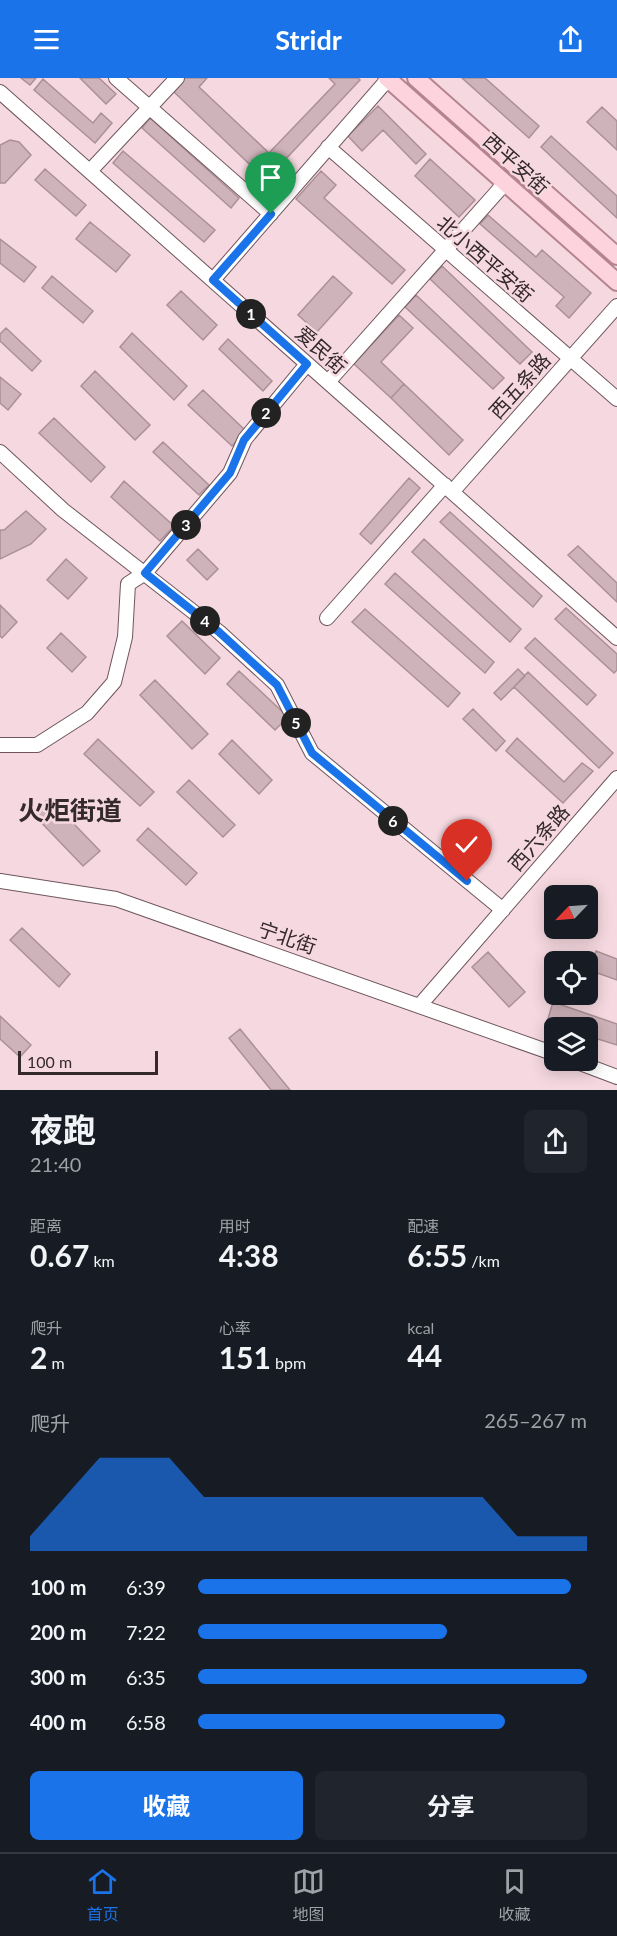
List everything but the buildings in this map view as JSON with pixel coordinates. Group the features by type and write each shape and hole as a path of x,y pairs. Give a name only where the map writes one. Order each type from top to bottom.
{"main road":[{"name":"西平安街","path":"388,78 617,282"},
{"name":"西平安街","path":"416,78 617,256"}],"street":[{"path":"116,78 271,214"},
{"path":"90,171 177,78"},
{"path":"213,280 388,78"},
{"name":"爱民街","path":"0,92 617,638"},
{"name":"北小西平安街","path":"328,147 617,399"},
{"path":"328,382 505,183"},
{"name":"西五条路","path":"327,618 617,306"},
{"path":"0,745 37,745 87,713 114,682 125,637 128,584 145,573 230,473 244,440 307,364"},
{"path":"0,452 63,510 219,632 277,685 312,753 503,910"},
{"name":"西六条路","path":"420,1005 617,778"},
{"name":"宁北街","path":"0,881 116,899 544,1050"},
{"path":"598,1070 617,1077"}],"district":[{"name":"火炬街道","path":"70,811"}],"route":[{"path":"271,214 213,280 307,364 244,440 230,473 145,573 219,632 277,685 312,753 467,881"}]}
